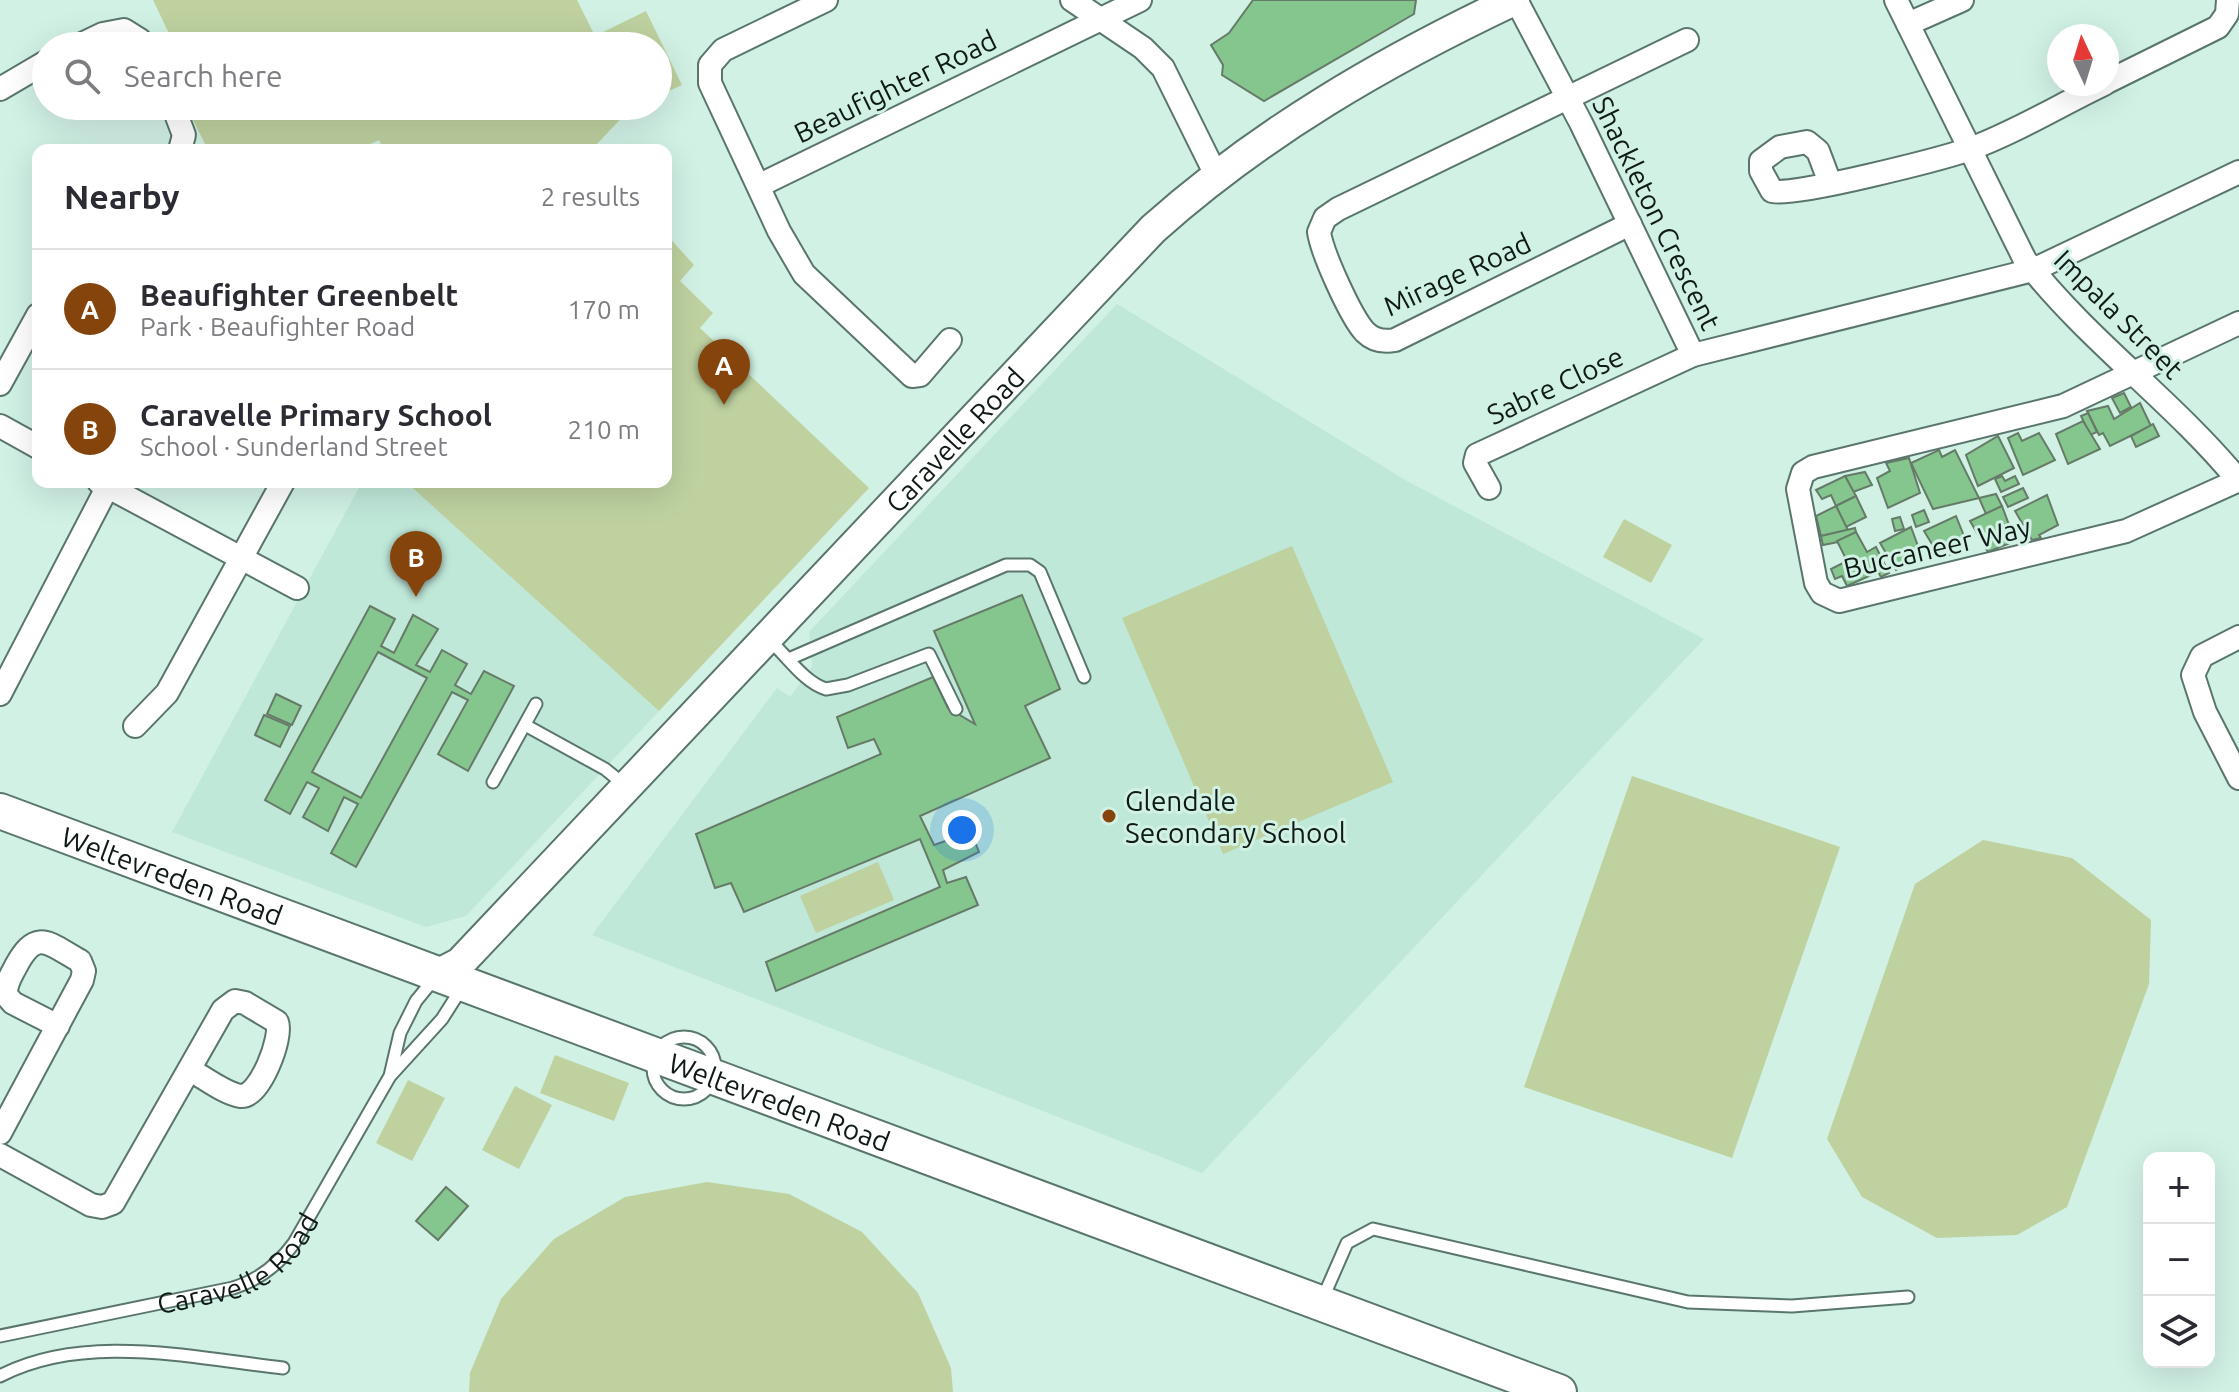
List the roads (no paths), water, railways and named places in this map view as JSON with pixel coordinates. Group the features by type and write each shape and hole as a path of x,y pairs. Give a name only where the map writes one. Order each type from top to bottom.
{"main road":[{"name":"Weltevreden Road","path":"0,811 453,975 654,1058 1559,1392"}],"street":[{"path":"826,0 723,50 710,65 710,83 779,231 804,274 909,374 920,375 950,340"},
{"path":"1072,0 1143,48 1163,68 1216,175"},
{"name":"Beaufighter Road","path":"760,185 1140,0"},
{"name":"Shackleton Crescent","path":"1515,0 1567,98 1693,355 2033,270 2239,172"},
{"name":"Caravelle Road","path":"453,975 1121,260 1216,175 1268,136 1356,80 1515,0"},
{"name":"Impala Street","path":"1896,0 2020,251 2033,270 2211,448 2239,480"},
{"path":"1908,24 1962,0"},
{"path":"2119,76 2218,27 2227,14 2228,0"},
{"name":"Mirage Road","path":"1630,224 1390,341 1379,341 1366,333 1332,270 1319,232 1329,214 1687,40"},
{"path":"0,89 32,70"},
{"path":"1830,183 1970,149 2078,96"},
{"path":"178,120 184,135 182,144"},
{"path":"2134,374 2239,323"},
{"path":"0,384 32,326"},
{"name":"Sabre Close","path":"1489,488 1475,463 1477,455 1693,355"},
{"name":"Buccaneer Way","path":"2134,374 2048,410 1807,470 1800,478 1798,489 1816,583 1822,593 1839,601 1878,594 2078,545 2166,515 2239,480"},
{"path":"0,426 32,444"},
{"path":"0,694 104,488"},
{"path":"113,488 297,588"},
{"path":"135,726 167,693 280,488"},
{"path":"2239,637 2202,656 2193,675 2208,720 2239,778"},
{"path":"0,1155 91,1205 108,1205 121,1195 190,1070 230,1003 245,1003 277,1022 279,1038 256,1089 249,1095 238,1095 190,1070"},
{"path":"0,1133 58,1026"}],"lane":[{"path":"791,658 1006,565 1021,563 1040,572 1084,677"},
{"path":"766,637 791,658 804,677 826,689 848,685 929,654 956,709"},
{"path":"493,782 536,704"},
{"path":"525,725 605,769 627,786"},
{"name":"Caravelle Road","path":"390,1076 400,1033 416,1001 453,975"},
{"name":"Caravelle Road","path":"0,1336 233,1288 266,1272 294,1243 390,1076 442,1019 453,975"},
{"path":"1320,1304 1347,1243 1364,1231 1373,1229 1688,1302 1792,1306 1908,1297"},
{"path":"0,1376 17,1367 73,1354 131,1353 283,1368"}],"place":[{"name":"Beaufighter Greenbelt","path":"724,405"},
{"name":"Caravelle Primary School","path":"416,597"},
{"name":"Glendale Secondary School","path":"1109,816"}]}
